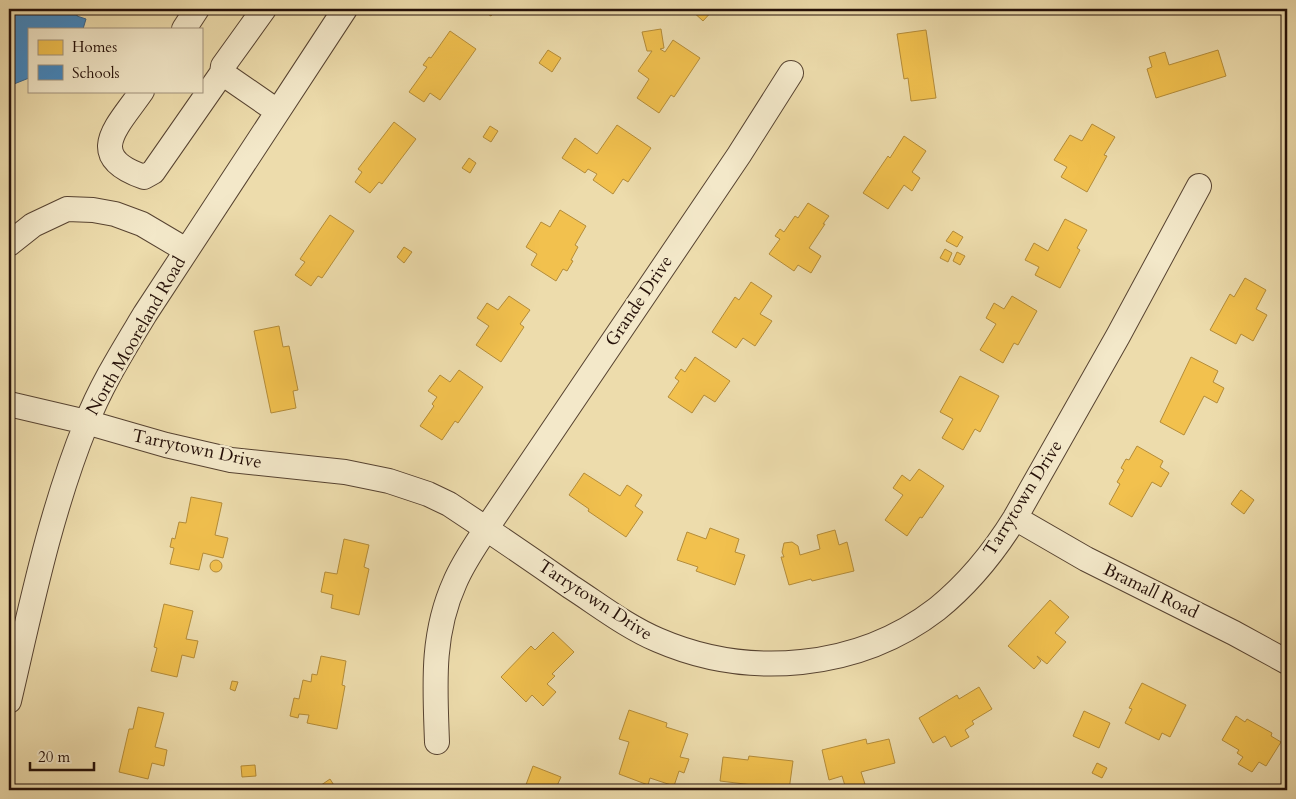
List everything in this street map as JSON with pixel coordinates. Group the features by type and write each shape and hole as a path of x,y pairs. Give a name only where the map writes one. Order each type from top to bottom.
{"street":[{"path":"185,28 197,9"},
{"path":"141,92 114,131 109,152 116,162 132,173 144,177 153,172 222,73 223,66 264,9"},
{"name":"North Mooreland Road","path":"9,701 49,534 86,422 116,364 186,250 345,9"},
{"path":"222,73 277,112"},
{"name":"Grande Drive","path":"437,742 434,674 438,633 460,570 792,73"},
{"name":"Tarrytown Drive","path":"9,404 231,460 345,472 389,480 449,504 586,597 657,640 704,657 743,663 791,664 826,658 859,649 888,638 935,610 975,574 1002,539 1015,518 1118,336 1199,186"},
{"path":"9,244 32,224 67,209 76,209 115,214 142,224 186,250"},
{"name":"Bramall Road","path":"1015,518 1086,559 1234,632 1287,662"}],"building: Homes":[{"path":"479,9 496,9 491,16"},
{"path":"690,9 714,9 703,21"},
{"path":"661,29 664,48 660,49 665,52 673,40 700,58 674,97 671,95 659,113 637,98 649,79 638,71 652,51 647,51 642,32"},
{"path":"926,30 936,98 911,101 908,78 904,79 897,34"},
{"path":"450,31 476,49 440,100 430,93 424,102 409,92 427,67 423,65 429,57 431,58"},
{"path":"548,50 561,58 552,72 539,63"},
{"path":"1218,50 1226,76 1156,98 1147,69 1152,67 1149,57 1165,52 1169,65"},
{"path":"394,122 416,139 382,184 379,182 370,193 355,182 362,172 358,169"},
{"path":"1092,124 1115,137 1104,155 1107,156 1087,192 1061,177 1067,167 1054,160 1070,135 1082,141"},
{"path":"617,125 651,148 628,182 623,179 613,194 593,180 597,174 588,169 585,173 562,158 575,138 597,154"},
{"path":"490,126 498,131 491,142 483,137"},
{"path":"904,136 926,151 912,172 920,178 912,191 904,185 888,209 863,193"},
{"path":"469,158 476,163 470,173 462,168"},
{"path":"808,203 829,216 809,248 821,256 811,273 798,265 794,271 769,254 780,239 775,236 780,229 784,232 795,216 798,218"},
{"path":"560,210 586,226 575,245 578,247 571,260 573,261 567,271 563,269 556,281 531,265 537,254 526,247 541,222 550,227"},
{"path":"330,215 354,231 322,278 318,276 311,286 295,275 305,262 300,259"},
{"path":"1065,219 1087,230 1077,248 1080,250 1060,288 1035,275 1039,267 1025,260 1034,243 1048,251"},
{"path":"953,231 963,237 957,247 946,241"},
{"path":"1287,242 1287,255 1283,254"},
{"path":"404,247 412,252 404,263 397,257"},
{"path":"945,249 952,253 948,262 940,258"},
{"path":"957,252 965,256 960,265 953,261"},
{"path":"1245,278 1266,290 1256,309 1267,315 1253,341 1241,334 1236,344 1210,330 1230,294 1234,297"},
{"path":"751,282 772,296 760,314 772,321 755,346 743,338 736,348 712,332 735,297 739,300"},
{"path":"509,296 530,310 520,324 524,327 501,362 476,345 489,326 477,318 487,303 498,310"},
{"path":"1012,296 1037,311 1018,345 1014,343 1003,363 980,350 996,324 986,318 994,303 1004,309"},
{"path":"279,326 283,347 289,346 298,390 293,391 296,408 271,413 254,331"},
{"path":"695,357 730,381 715,402 704,395 692,413 668,397 679,381 675,378 681,369 685,372"},
{"path":"1191,357 1218,371 1213,382 1224,388 1217,403 1204,396 1184,435 1160,422"},
{"path":"459,370 483,387 458,423 455,421 442,440 420,426 434,406 432,404 437,397 428,391 440,375 450,382"},
{"path":"960,376 999,396 980,432 975,429 963,450 942,438 953,419 940,412"},
{"path":"1137,446 1163,461 1160,467 1169,473 1161,487 1152,482 1132,517 1109,504 1120,484 1117,482 1124,470 1121,468 1126,459 1129,460"},
{"path":"919,469 944,486 907,536 885,520 903,495 893,488 902,475 910,481"},
{"path":"584,473 620,496 627,485 642,495 635,506 643,512 626,537 588,511 589,509 569,495"},
{"path":"1241,490 1254,500 1244,514 1231,504"},
{"path":"191,497 222,503 215,535 228,538 223,558 203,553 199,570 170,564 174,548 170,547 172,538 175,539 179,522 186,523"},
{"path":"710,528 739,539 735,552 745,555 735,585 696,571 698,567 677,560 687,532 706,539"},
{"path":"835,530 839,545 847,542 854,571 789,585 781,557 784,557 782,552 784,543 792,542 798,546 800,555 820,549 817,535"},
{"path":"344,539 369,545 364,567 369,569 359,615 331,608 333,595 321,592 325,572 337,574"},
{"path":"214,560 218,560 222,566 218,572 214,572 210,568 210,564"},
{"path":"1050,600 1069,617 1055,633 1066,642 1047,664 1037,656 1041,661 1034,669 1008,646"},
{"path":"164,604 193,611 186,639 198,641 194,658 182,655 177,677 151,671 157,648 154,647"},
{"path":"553,632 574,652 552,674 555,676 547,684 556,692 543,706 532,695 526,702 501,677 531,646 535,650"},
{"path":"321,656 346,661 342,685 345,686 337,729 307,723 309,715 299,714 298,718 290,716 294,698 299,699 303,680 311,682 312,674 317,675"},
{"path":"232,681 238,682 235,691 230,689"},
{"path":"1142,683 1186,705 1170,737 1162,733 1159,740 1125,723 1132,709 1129,708"},
{"path":"979,687 992,709 972,721 974,724 965,730 969,737 951,747 945,736 933,743 919,718 957,695 959,699"},
{"path":"138,707 164,713 155,747 167,750 164,766 152,763 148,779 119,772 129,729 133,729"},
{"path":"629,710 667,723 666,727 688,734 680,757 689,759 684,773 679,771 674,786 650,778 648,785 619,774 629,742 619,739"},
{"path":"1084,711 1110,723 1099,748 1073,736"},
{"path":"1236,716 1245,722 1247,719 1272,733 1271,736 1281,742 1266,766 1259,762 1252,772 1238,764 1243,757 1237,753 1239,750 1222,740"},
{"path":"866,739 867,744 889,739 895,763 861,772 865,784 846,789 842,776 829,780 822,750"},
{"path":"749,756 793,761 789,790 761,790 761,786 720,781 723,757 748,760"},
{"path":"1097,763 1107,768 1102,778 1092,773"},
{"path":"255,765 256,776 242,777 241,766"},
{"path":"533,766 561,777 555,790 524,790"},
{"path":"330,779 337,790 314,790"}],"building: Schools":[{"path":"9,9 78,9 77,16 86,19 83,28 28,28 28,78 9,86"}]}
